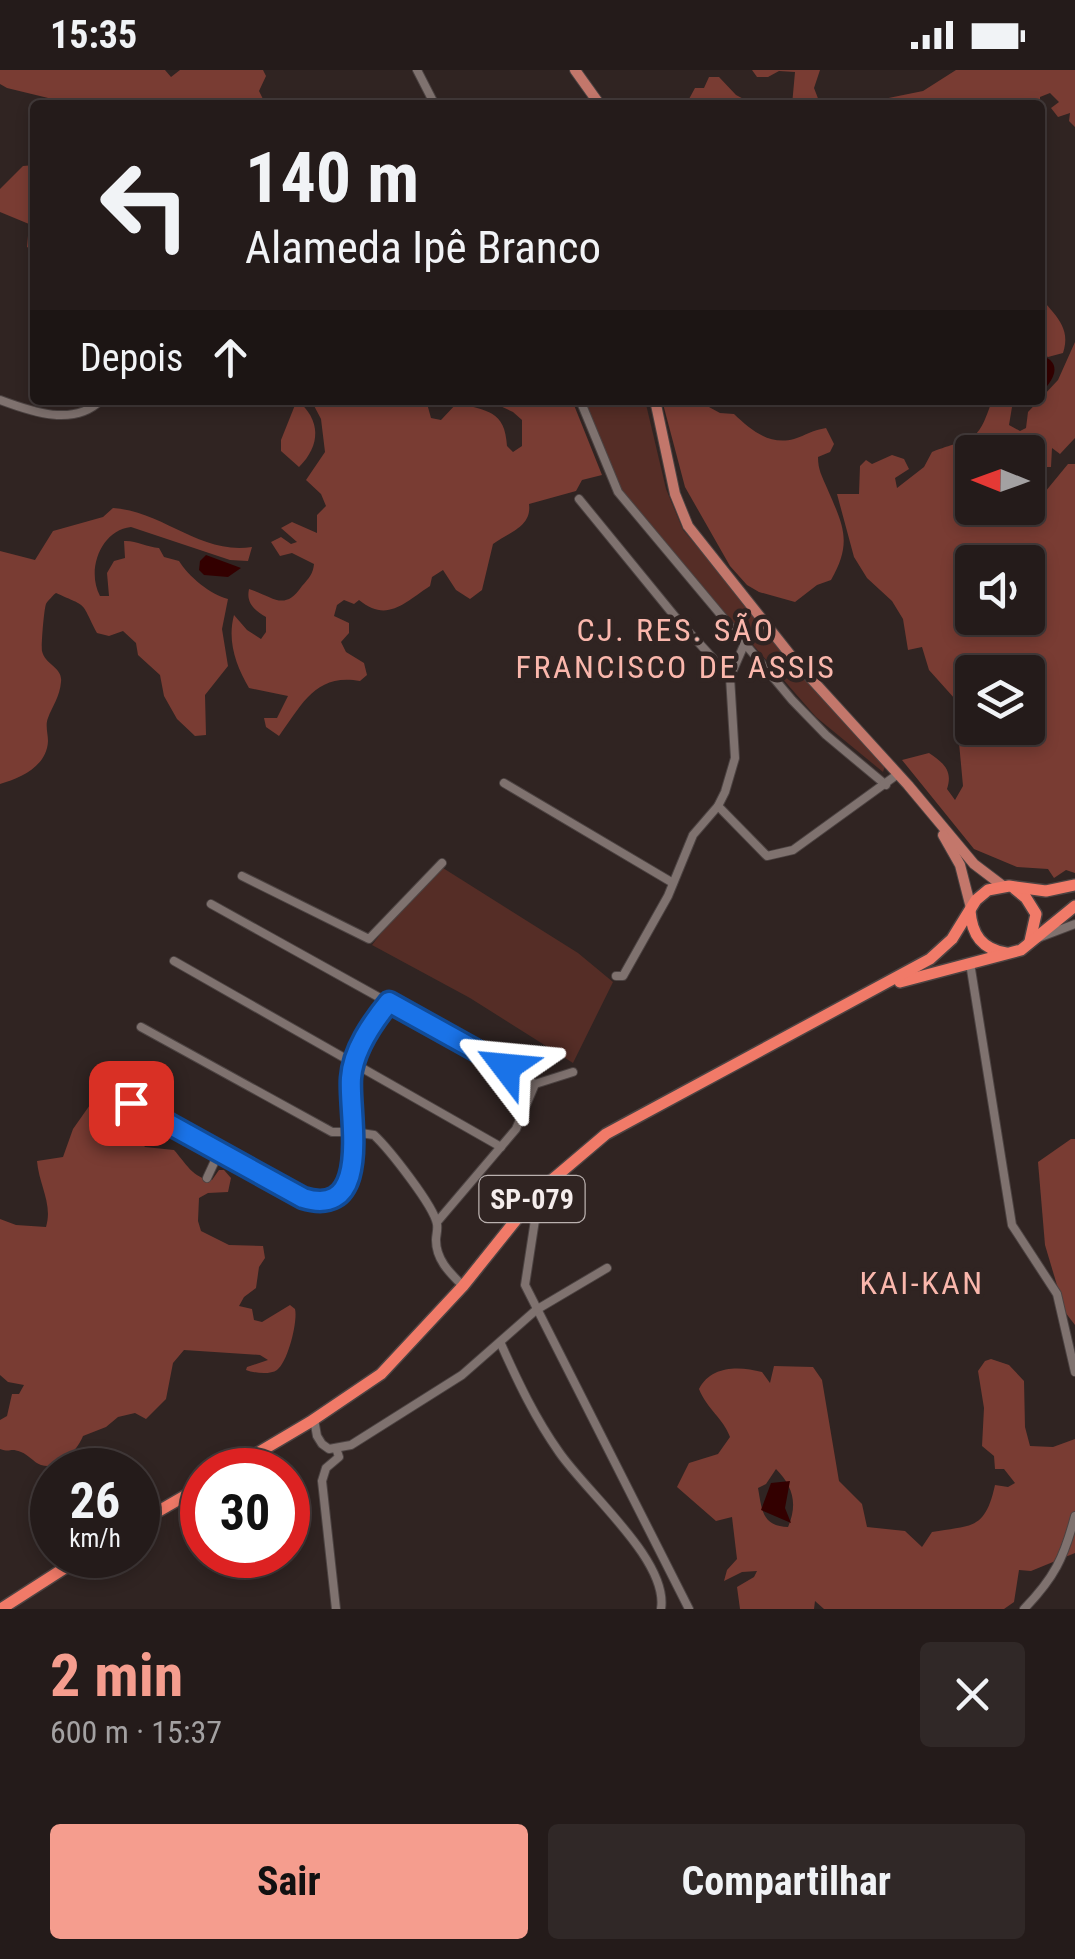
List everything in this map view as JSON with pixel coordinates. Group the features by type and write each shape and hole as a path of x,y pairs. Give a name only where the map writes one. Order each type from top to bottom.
{"highway":[{"path":"1006,886 1046,891 1075,885"},
{"path":"1006,886 1026,898 1036,914 1033,942"},
{"name":"SP-079","path":"267,1448 381,1374 463,1286 540,1190 591,1146 630,1118 881,988 941,949 988,890 1006,886"},
{"name":"SP-079","path":"881,988 1010,954 1033,942 1075,906"},
{"path":"970,909 978,940 994,951 1010,954"},
{"path":"0,1609 49,1578"}],"main road":[{"path":"575,70 596,100"},
{"path":"656,405 675,494 688,526 796,662 974,864 1006,886"},
{"path":"930,812 960,865 970,909"}],"street":[{"path":"417,70 433,100"},
{"path":"0,400 72,416 96,405"},
{"path":"582,405 618,492 816,726 886,786"},
{"path":"580,499 730,677"},
{"path":"616,976 623,976 633,961 674,882 693,835 718,806 736,758 730,677 744,644"},
{"path":"718,806 762,853 774,857 793,850 898,774"},
{"path":"504,784 674,882"},
{"path":"242,876 369,939 442,862"},
{"path":"211,904 535,1084 574,1072"},
{"path":"1033,942 1073,925"},
{"path":"174,961 501,1147"},
{"path":"970,963 1012,1226 1057,1294 1075,1372"},
{"path":"101,1086 303,1198 320,1202 347,1184 353,1160 354,1062 374,1021 389,1002"},
{"path":"141,1027 332,1132 374,1135 414,1184 437,1222 440,1257 463,1286"},
{"path":"437,1222 516,1129 535,1084"},
{"path":"207,1178 219,1152"},
{"path":"540,1190 524,1278 536,1310 689,1609"},
{"path":"314,1420 316,1436 322,1444 336,1448 351,1445 418,1404 501,1344 536,1310 606,1268"},
{"path":"501,1344 535,1415 558,1451 650,1560 662,1591 661,1609"},
{"path":"336,1448 338,1457 323,1474 322,1496 336,1609"},
{"path":"1024,1609 1054,1576 1075,1516"}],"shaded area":[{"path":"0,70 165,70 171,77 180,70 263,70 266,76 259,91 264,100 56,100 0,84"},
{"path":"752,70 820,70 814,88 819,100 792,100 795,72 779,71 757,77"},
{"path":"956,70 1075,70 1075,127 1069,121 1070,113 1058,117 1051,108 1059,102 1050,93 1040,100 879,100 923,91"},
{"path":"709,77 719,77 746,100 689,99 695,88 704,88"},
{"path":"30,165 30,248 29,224 0,212 0,189 23,166"},
{"path":"1045,303 1065,336 1063,353 1048,357"},
{"path":"1075,342 1075,438 1060,454 1052,448 1051,467 1045,467 1045,435 975,435 990,405 1014,405 1009,425 1020,431 1026,428 1028,412 1035,405 1045,405 1045,394 1058,380"},
{"path":"1045,357 1054,367 1045,387"},
{"path":"295,405 302,405 311,416 315,433 311,450 299,467 281,451 281,440"},
{"path":"314,405 427,405 431,418 441,420 455,405 465,405 498,419 513,452 522,446 522,420 498,405 574,405 602,475 582,480 576,491 529,504 523,524 493,544 482,590 470,599 456,590 443,570 432,577 430,586 395,608 378,610 359,600 354,604 344,600 337,605 334,616 349,623 349,633 341,642 346,652 364,663 367,675 360,681 332,682 321,687 303,703 279,736 266,727 264,718 277,718 288,696 249,688 234,653 232,625 234,615 261,639 266,632 266,617 252,606 249,589 278,600 290,599 313,571 314,564 292,553 280,556 271,542 281,537 291,544 297,542 281,528 292,522 317,533 317,515 326,506 321,494 306,480 325,452 321,419"},
{"path":"583,405 646,405 666,489 683,530 885,766 883,772 816,717 619,492"},
{"path":"663,405 705,405 720,413 734,414 753,430 776,440 794,439 826,428 834,444 830,452 818,457 819,466 841,523 844,544 831,580 817,585 795,602 747,585 730,566 685,487"},
{"path":"955,444 955,525 1045,525 1045,492 1068,464 1075,464 1075,873 1066,870 1054,878 1048,869 1017,867 974,849 902,760 929,753 946,768 947,789 955,800 963,786 959,745 1045,745 1045,655 955,655 955,699 929,670 922,647 908,650 903,619 854,557 837,494 859,494 860,466 866,460 872,464 892,455 904,459 909,469 895,478 897,488 924,467 932,452"},
{"path":"113,508 148,516 215,545 252,547 248,561 230,560 131,527 120,530 104,543 96,564 100,596 109,596 107,573 114,561 125,558 124,541 159,548 164,557 179,561 201,584 228,599 222,629 228,666 205,695 206,735 195,736 177,719 164,696 160,675 138,655 136,643 123,631 109,636 97,633 82,606 56,593 46,604 42,635 44,656 61,677 47,721 47,750 32,770 0,784 0,551 35,560 53,531 103,517"},
{"path":"206,555 241,568 228,577 204,575 199,570"},
{"path":"443,868 578,953 613,982 573,1063 470,998 372,945"},
{"path":"92,1102 111,1104 145,1147 174,1150 200,1177 212,1180 219,1170 224,1170 231,1178 228,1192 208,1193 199,1198 201,1231 229,1245 263,1246 265,1258 259,1267 256,1288 239,1306 252,1309 254,1320 262,1322 290,1305 296,1315 294,1331 281,1366 270,1373 246,1370 268,1360 260,1355 184,1350 173,1363 166,1399 146,1419 135,1413 118,1417 106,1427 83,1436 76,1448 30,1448 30,1458 21,1452 0,1449 0,1420 7,1416 12,1394 19,1394 24,1385 8,1382 0,1375 0,1219 16,1225 46,1227 47,1202 37,1161 63,1157 73,1129"},
{"path":"1075,1139 1075,1325 1065,1312 1045,1245 1038,1162"},
{"path":"985,1361 1009,1365 1024,1381 1025,1427 1030,1446 1053,1447 1075,1439 1075,1553 1031,1571 1019,1570 1014,1602 1004,1609 824,1609 815,1601 814,1609 740,1609 737,1587 757,1571 742,1572 724,1581 727,1570 737,1559 732,1517 716,1521 677,1487 689,1463 718,1454 730,1437 699,1389 704,1381 718,1371 736,1368 762,1372 770,1383 774,1366 813,1367 822,1380 839,1481 862,1504 867,1527 905,1531 922,1547 932,1532 974,1523 986,1511 995,1485 1008,1487 1015,1483 1004,1469 995,1469 994,1456 982,1446 984,1408 978,1371","holes":["776,1469 793,1503 788,1527 768,1520 758,1488 766,1484"]},
{"path":"790,1481 785,1508 791,1523 761,1510 771,1483"}],"district":[{"name":"CJ. RES. SÃO FRANCISCO DE ASSIS","path":"676,648"},
{"name":"KAI-KAN","path":"922,1283"}],"route":[{"path":"131,1103 303,1198 320,1202 347,1184 351,1173 351,1076 360,1048 389,1002 506,1067"}]}
